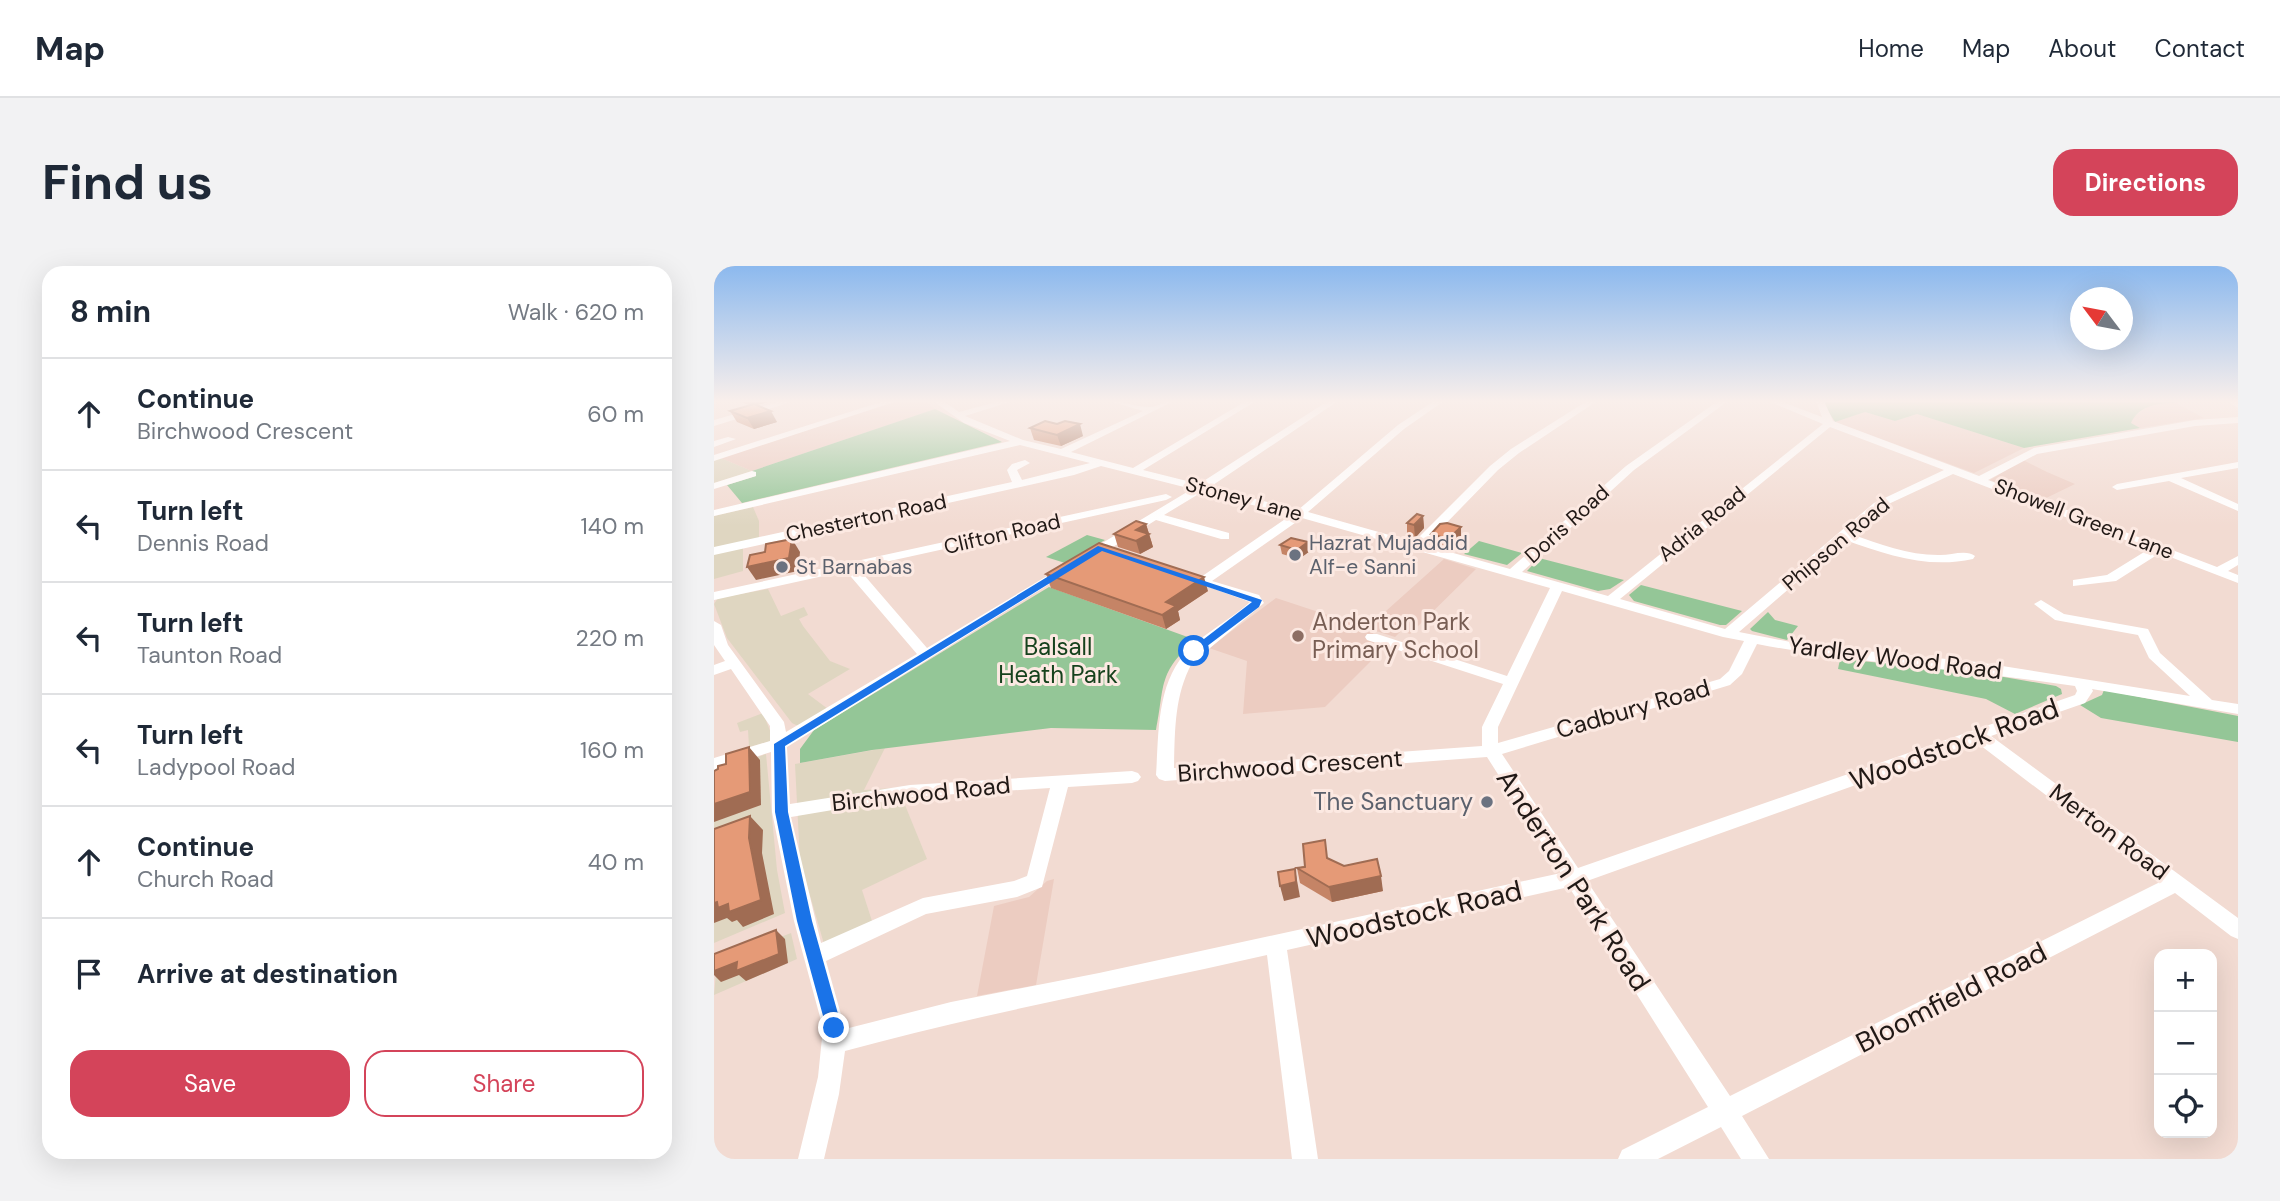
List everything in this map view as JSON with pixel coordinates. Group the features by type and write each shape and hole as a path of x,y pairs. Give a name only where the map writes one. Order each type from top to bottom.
{"street":[{"path":"717,455 757,443"},
{"path":"714,513 1017,443"},
{"name":"Stoney Lane","path":"1023,443 1298,513 1558,587"},
{"path":"1063,452 1083,443"},
{"path":"1135,471 1182,443"},
{"path":"714,764 779,744 925,655 1108,550 1154,516 1270,443"},
{"path":"1177,573 1202,582 1298,513 1382,443"},
{"path":"1417,547 1509,456 1527,443"},
{"name":"Doris Road","path":"1512,574 1630,468 1666,443"},
{"name":"Adria Road","path":"1610,601 1798,443"},
{"name":"Showell Green Lane","path":"1887,443 2238,579"},
{"path":"1980,480 2034,451 2082,443"},
{"name":"Chesterton Road","path":"714,551 1085,470 1100,463"},
{"path":"1018,464 1012,470 1018,484"},
{"path":"2117,487 2238,465"},
{"name":"Phipson Road","path":"1728,634 1890,497 1953,470"},
{"path":"714,485 752,474"},
{"path":"2169,477 2238,508"},
{"name":"Clifton Road","path":"714,596 1166,497"},
{"path":"1154,516 1225,536"},
{"path":"1845,536 1913,558 1942,561 1969,556"},
{"path":"2078,583 2111,578 2160,548"},
{"path":"2218,571 2238,560"},
{"path":"850,567 925,655"},
{"name":"Birchwood Crescent","path":"1202,582 1254,598 1257,603 1194,651 1177,676 1172,693 1165,775 1492,751"},
{"name":"Yardley Wood Road","path":"1558,587 1728,634 1806,649 1977,667 2238,709"},
{"name":"Anderton Park Road","path":"1558,587 1490,727 1492,751 1756,1159"},
{"path":"2041,604 2060,617 2143,632 2154,655 2208,704"},
{"path":"714,625 721,645 778,726 781,812 814,956 834,1028 834,1042 811,1159"},
{"path":"1372,637 1511,682"},
{"name":"Cadbury Road","path":"1492,751 1725,682 1735,674 1752,639"},
{"path":"714,670 734,663"},
{"name":"Woodstock Road","path":"834,1042 951,1012 1276,945 1573,878 2080,699 2085,691 2081,682"},
{"name":"Merton Road","path":"1980,736 2238,930"},
{"name":"Birchwood Road","path":"781,812 910,791 1132,777"},
{"path":"814,956 923,906 1017,890 1035,881 1061,781"},
{"name":"Bloomfield Road","path":"1631,1159 2177,884"},
{"path":"1276,945 1306,1159"}],"shaded area":[{"path":"769,443 836,443 752,471 721,458"},
{"path":"1891,443 2007,443 2024,448 1974,473"},
{"path":"714,455 721,458 752,471 714,483"},
{"path":"2023,460 2075,484 2042,500 1990,480"},
{"path":"753,507 759,521 759,538 714,548 714,516"},
{"path":"743,548 743,571 714,579 714,554"},
{"name":"Anderton Park Primary School","path":"1444,559 1476,569 1410,634 1401,631 1395,637 1376,631 1367,639 1386,646 1325,707 1243,714 1247,661 1209,648 1276,598 1367,628"},
{"path":"768,589 781,616 804,607 808,615 799,619 803,626 830,661 850,669 808,694 828,709 798,726 792,723 727,638 714,604 718,598"},
{"path":"763,713 773,738 771,741 749,747 748,730 740,732 737,723"},
{"path":"885,748 864,790 908,787 905,805 927,859 862,890 872,921 824,944 800,861 795,764"},
{"path":"766,754 777,870 785,913 714,943 714,774"},
{"path":"1054,879 1036,985 977,996 994,906 1029,897 1047,881"},
{"path":"791,933 797,959 714,995 717,962"}],"green space":[{"path":"836,443 999,443 742,503 727,485 756,476 752,471"},
{"path":"2007,443 2055,443 2024,448"},
{"path":"1087,535 1105,540 1065,563 1046,557"},
{"path":"1479,541 1522,553 1507,565 1464,554"},
{"path":"1539,558 1624,580 1610,589 1598,591 1527,571"},
{"path":"1641,585 1742,611 1726,625 1720,625 1634,601 1629,595"},
{"name":"Balsall Heath Park","path":"1049,587 1196,640 1183,651 1169,671 1162,691 1156,730 1051,728 872,750 800,763 800,749 814,730"},
{"path":"1768,612 1775,620 1798,626 1787,640 1750,629"},
{"path":"1840,659 1975,672 2056,686 2061,689 2062,694 2015,714 1986,699 1838,669"},
{"path":"2104,690 2238,716 2238,742 2101,718 2080,705 2102,695"}],"building":[{"path":"1417,514 1423,516 1414,525 1407,523"},
{"path":"1136,521 1146,524 1136,530 1149,534 1136,541 1114,534"},
{"path":"1440,524 1461,527 1448,539 1431,534"},
{"path":"1291,538 1308,542 1297,550 1280,545"},
{"path":"792,539 789,558 747,567 750,555 765,552 766,544"},
{"path":"1099,543 1204,577 1166,602 1176,606 1162,615 1046,574"},
{"path":"749,747 750,792 714,804 714,771 718,766 726,764 726,754"},
{"path":"750,816 749,838 761,900 729,912 728,904 718,908 717,902 714,903 714,829"},
{"path":"1325,840 1327,858 1344,866 1377,859 1381,876 1329,887 1297,868 1305,867 1303,844"},
{"path":"1295,869 1296,882 1280,886 1278,872"},
{"path":"776,930 779,954 736,971 737,962 714,971 714,954"}],"place":[{"name":"Hazrat Mujaddid Alf-e Sanni","path":"1295,555"},
{"name":"St Barnabas","path":"782,567"},
{"name":"Anderton Park Primary School","path":"1298,636"},
{"name":"The Sanctuary","path":"1487,802"}],"route":[{"path":"834,1028 804,921 781,812 779,744 1101,548 1257,600 1255,605 1194,651"}]}
